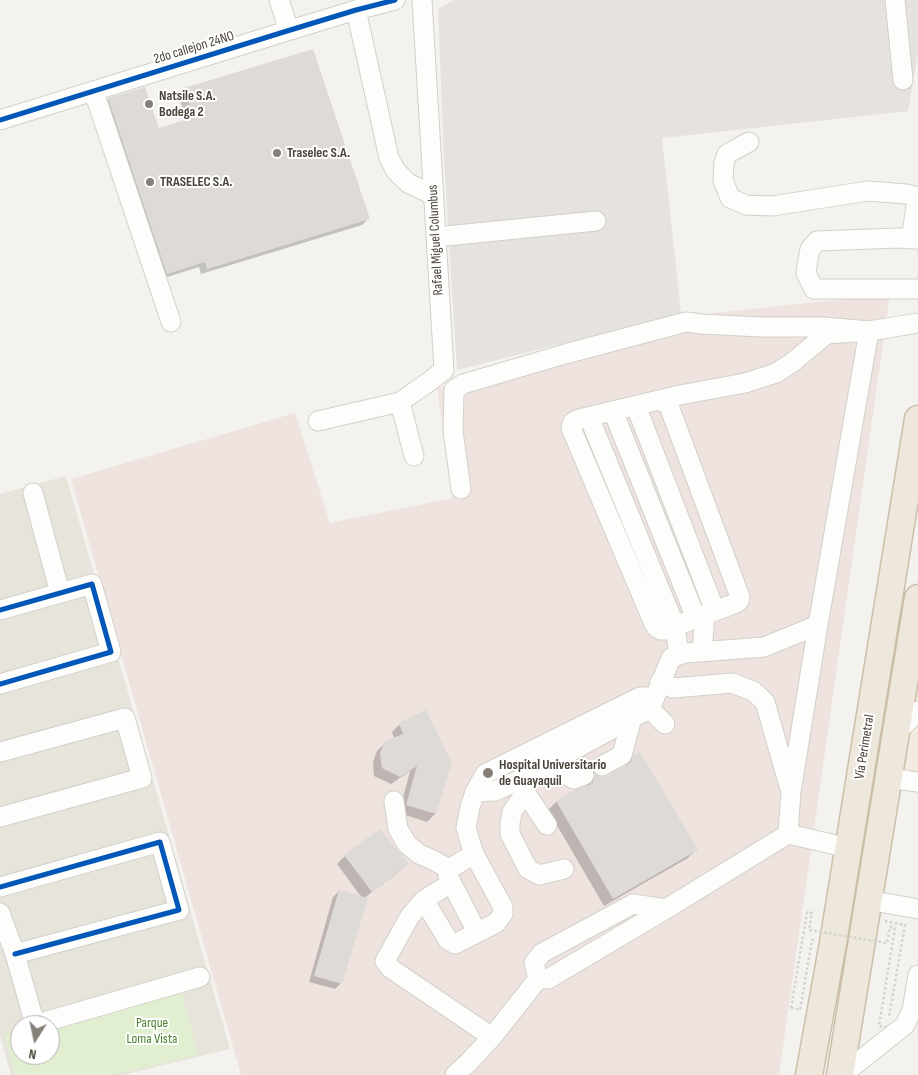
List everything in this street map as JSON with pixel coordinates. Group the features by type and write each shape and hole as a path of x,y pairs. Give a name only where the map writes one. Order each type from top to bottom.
{"highway":[{"name":"Vía Perimetral","path":"809,1075 833,943 918,419"},
{"name":"Vía Perimetral","path":"841,1075 918,598"}],"street":[{"path":"279,0 287,31"},
{"name":"2do callejon 24NO","path":"0,120 356,10 395,0"},
{"name":"Rafael Miguel Columbus","path":"400,402 444,370 422,0"},
{"path":"895,0 902,80"},
{"path":"356,10 390,158 396,171 408,183 433,195"},
{"path":"91,92 97,101 171,322"},
{"path":"749,142 727,154 722,180 730,198 746,205 772,206 868,191 906,194 915,196 917,200 915,239 817,241 810,249 806,265 806,273 814,289 918,289"},
{"path":"436,237 596,221"},
{"path":"461,489 453,431 454,390 463,384 565,354 686,322 761,327 824,328 869,332"},
{"path":"658,400 669,406 740,597 739,601 666,630 656,628 654,624 571,428 573,422 658,400 752,380 776,372 793,362 827,334 869,332 918,323"},
{"path":"788,834 791,792 869,332"},
{"path":"318,421 400,402 414,456"},
{"path":"636,406 705,614 702,652"},
{"path":"614,411 705,614"},
{"path":"33,492 60,593"},
{"path":"0,610 92,584 111,652 0,684"},
{"path":"666,724 655,696 671,658 685,654 764,647 818,625"},
{"path":"675,626 680,655"},
{"path":"564,869 539,875 528,869 510,834 512,812 521,787 545,765 632,718 655,696 673,688 732,683 753,691 765,702 791,792"},
{"path":"424,900 448,940 455,944 496,923 503,914 503,907 474,854 466,828 475,792 485,774 640,697 655,696"},
{"path":"895,734 918,711"},
{"path":"0,752 125,718 142,778 0,817"},
{"path":"602,766 622,755 632,718"},
{"path":"506,763 547,825"},
{"path":"545,765 574,779 584,775"},
{"path":"888,778 918,782"},
{"path":"475,792 521,787"},
{"path":"394,801 398,829 407,844 419,854 433,860 450,876 476,932"},
{"path":"538,979 548,979 788,834 848,848"},
{"path":"0,887 160,842 179,910 15,954"},
{"path":"474,854 424,900 410,916 385,961 390,968 492,1037"},
{"path":"538,979 534,963 542,953 633,904 666,909"},
{"path":"867,909 918,909"},
{"path":"0,913 15,954 32,1014 41,1023 200,976"},
{"path":"841,1075 905,1026 912,1010 918,975"},
{"path":"455,1075 492,1037 538,979"}],"path":[{"path":"867,909 904,924 889,1018"},
{"path":"791,1008 807,912 812,913 809,930 887,943 890,927 895,928 879,1026 887,1027"}],"shaded area":[{"path":"454,0 918,0 918,53 908,111 662,138 681,314 457,370 444,160 438,9"},
{"name":"Hospital Universitario de Guayaquil","path":"890,294 779,1075 241,1075 71,479 295,413 330,523 453,498 437,388 453,385 452,378 679,317"},
{"path":"66,476 230,1049 123,1075 11,1075 0,1035 0,494"},
{"path":"918,603 918,779 889,775"}],"green space":[{"name":"Parque Loma Vista","path":"181,989 198,1055 112,1075 15,1075 12,1065 60,1065 60,1022"},
{"name":"Parque Loma Vista","path":"10,1034 10,1055 5,1035"}],"building":[{"name":"Traselec S.A.","path":"313,49 370,219 207,269 205,262 167,274 108,98 145,87 159,128 194,117 184,88"},
{"path":"426,710 452,763 436,814 406,805 417,766 400,777 382,768 380,753 385,741 403,734 399,723"},
{"path":"640,752 698,850 613,899 556,801 574,790 589,785 593,782 595,774 601,777 607,776 627,765 631,762 633,756"},
{"path":"380,829 409,864 372,892 344,855"},
{"path":"339,890 368,898 342,984 314,976"}],"cycle path":[{"path":"0,120 356,10 395,0"},
{"path":"0,610 92,584 111,652 0,684"},
{"path":"0,887 160,842 179,910 15,954"}],"place":[{"name":"Natsile S.A. Bodega 2","path":"149,104"},
{"name":"Traselec S.A.","path":"277,153"},
{"name":"TRASELEC S.A.","path":"150,182"},
{"name":"Hospital Universitario de Guayaquil","path":"488,773"}]}
